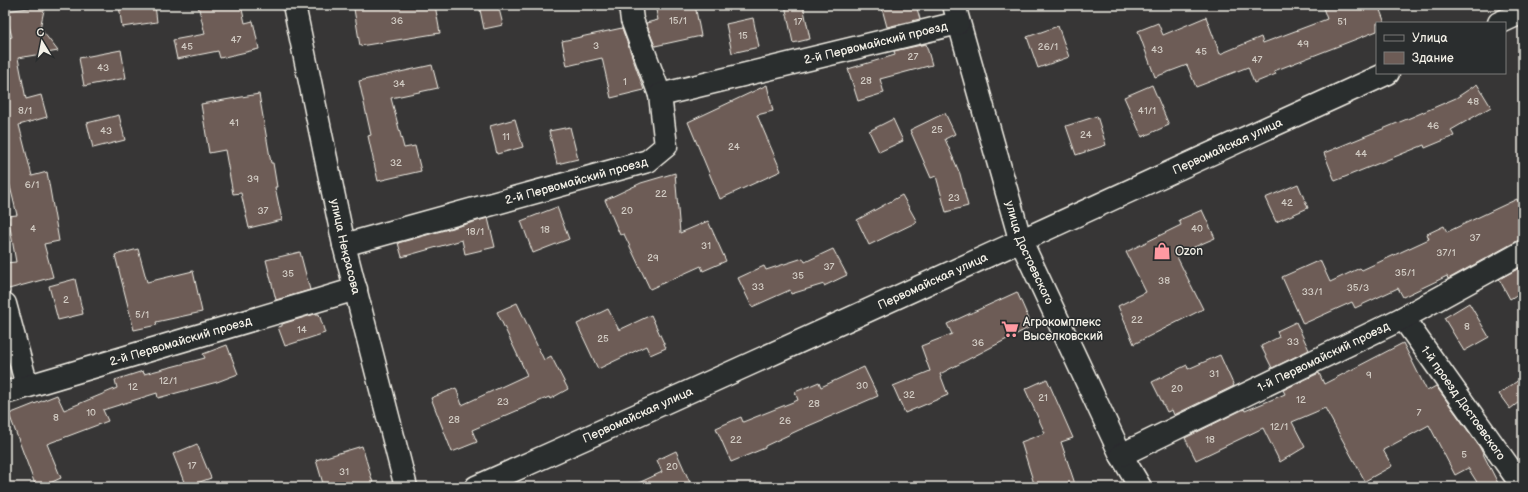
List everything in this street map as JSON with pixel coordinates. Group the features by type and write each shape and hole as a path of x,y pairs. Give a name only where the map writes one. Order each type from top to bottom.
{"street":[{"name":"улица Некрасова","path":"294,5 344,245 406,487"},
{"path":"630,5 632,20 660,95"},
{"path":"1501,22 1523,12"},
{"name":"2-й Первомайский проезд","path":"344,245 648,161 666,146 660,95 956,14"},
{"name":"улица Достоевского","path":"956,14 1020,239 1121,455 1140,487"},
{"name":"Первомайская улица","path":"476,487 729,375 1020,239 1386,74"},
{"name":"1-й Первомайский проезд","path":"1121,455 1403,318 1523,252"},
{"name":"2-й Первомайский проезд","path":"5,393 356,289"},
{"path":"5,304 27,386"},
{"name":"1-й проезд Достоевского","path":"1403,318 1523,487"}],"building":[{"path":"119,5 155,5 157,22 122,27"},
{"path":"198,5 241,5 245,23 253,21 259,49 220,58 218,51 177,59 173,40 205,34"},
{"path":"377,5 435,5 440,33 360,46 354,9"},
{"path":"479,5 498,5 503,25 484,29"},
{"path":"655,5 695,5 701,36 655,46 646,23 658,20"},
{"path":"785,5 803,5 810,39 793,43"},
{"path":"881,5 916,5 920,19 887,27"},
{"path":"1322,5 1378,5 1385,22 1376,22 1376,31 1274,71 1276,74 1254,83 1248,67 1196,87 1187,65 1155,77 1138,31 1158,23 1163,35 1206,17 1220,54 1261,37 1263,43 1327,19"},
{"path":"45,6 40,28 58,51 18,58 26,99 41,95 47,117 19,125 32,176 47,172 59,241 44,244 53,277 5,290 5,263 16,262 8,216 17,215 5,166 5,39 12,37 5,11"},
{"path":"753,18 759,47 732,53 726,24"},
{"path":"1058,26 1069,57 1038,68 1027,37"},
{"path":"622,28 644,90 611,98 602,58 567,66 562,41"},
{"path":"926,44 932,65 880,79 884,93 858,101 848,69 895,55 894,51"},
{"path":"121,50 126,78 84,86 79,58"},
{"path":"432,65 438,88 391,98 404,148 415,146 421,171 378,181 368,136 371,135 359,81"},
{"path":"1477,84 1491,107 1451,130 1454,136 1425,148 1424,145 1335,181 1324,153 1456,98"},
{"path":"767,85 773,111 757,115 781,171 720,199 688,122"},
{"path":"1152,85 1169,125 1142,137 1124,97"},
{"path":"259,94 271,163 273,163 277,187 275,187 282,220 249,228 241,193 233,194 225,150 209,153 201,104"},
{"path":"945,113 955,134 945,139 960,174 968,206 946,212 936,176 931,178 910,130"},
{"path":"119,115 125,140 93,148 87,123"},
{"path":"1097,116 1106,145 1076,155 1066,126"},
{"path":"515,119 523,147 497,154 490,126"},
{"path":"893,119 903,141 879,152 869,131"},
{"path":"570,127 578,159 557,164 549,131"},
{"path":"675,173 680,233 708,221 726,261 703,271 701,266 650,289 624,234 620,235 605,200 641,183"},
{"path":"1298,184 1308,208 1276,222 1265,198"},
{"path":"902,195 917,222 869,245 857,220"},
{"path":"1517,199 1523,212 1523,240 1517,241 1448,279 1447,276 1403,297 1398,288 1355,308 1352,302 1303,324 1282,277 1320,260 1330,282 1360,268 1362,270 1429,239 1427,234 1444,226 1447,232"},
{"path":"557,207 569,239 533,253 521,221"},
{"path":"1202,210 1215,238 1176,255 1203,309 1134,344 1118,306 1146,292 1126,252 1181,225 1179,220"},
{"path":"488,218 495,247 465,254 462,240 402,257 398,243"},
{"path":"138,249 147,282 193,271 202,312 156,322 157,325 134,330 115,255"},
{"path":"833,249 847,275 824,286 824,284 791,294 790,290 752,307 738,278 764,266 766,270 803,258 805,262"},
{"path":"300,252 310,290 276,300 266,260"},
{"path":"1523,266 1523,291 1510,299 1499,279"},
{"path":"75,279 83,314 58,320 49,286"},
{"path":"1017,292 1032,326 940,374 948,395 905,413 893,386 930,371 921,346 952,334 947,324"},
{"path":"517,303 544,360 551,356 568,389 550,399 549,397 472,430 477,442 452,452 431,398 456,388 462,405 527,375 497,312"},
{"path":"1469,303 1489,337 1464,351 1444,318"},
{"path":"608,309 619,330 651,315 666,348 650,355 646,346 598,369 577,324"},
{"path":"319,314 325,333 285,346 278,327 282,326 282,324"},
{"path":"1296,322 1309,350 1272,368 1261,346 1279,337 1277,331"},
{"path":"1403,343 1427,391 1436,386 1479,446 1500,487 1480,487 1468,468 1455,475 1429,425 1383,450 1392,466 1365,481 1325,408 1292,422 1305,447 1280,462 1263,428 1196,460 1185,438 1244,409 1245,411 1285,394 1283,390 1319,373 1324,384"},
{"path":"227,345 238,374 217,382 158,398 157,393 103,410 108,421 47,444 61,478 41,487 36,487 9,414 57,395 64,410 117,388 115,380 143,371 144,374 205,358 203,354"},
{"path":"1220,355 1234,386 1174,415 1172,410 1167,412 1152,382 1187,365 1188,369"},
{"path":"864,367 878,396 799,430 765,446 765,448 731,462 716,428 741,417 743,422 798,400 795,392 819,382 821,387"},
{"path":"1523,377 1523,399 1510,409 1499,394"},
{"path":"1047,379 1073,438 1061,442 1076,487 1035,487 1021,442 1045,433 1025,389"},
{"path":"197,444 211,478 186,487 173,454"},
{"path":"362,446 373,483 359,487 324,487 316,460"},
{"path":"676,451 692,487 630,487 662,472 657,460"}],"place":[{"name":"Ozon","path":"1162,251"},
{"name":"Агрокомплекс Выселковский","path":"1010,329"}]}
